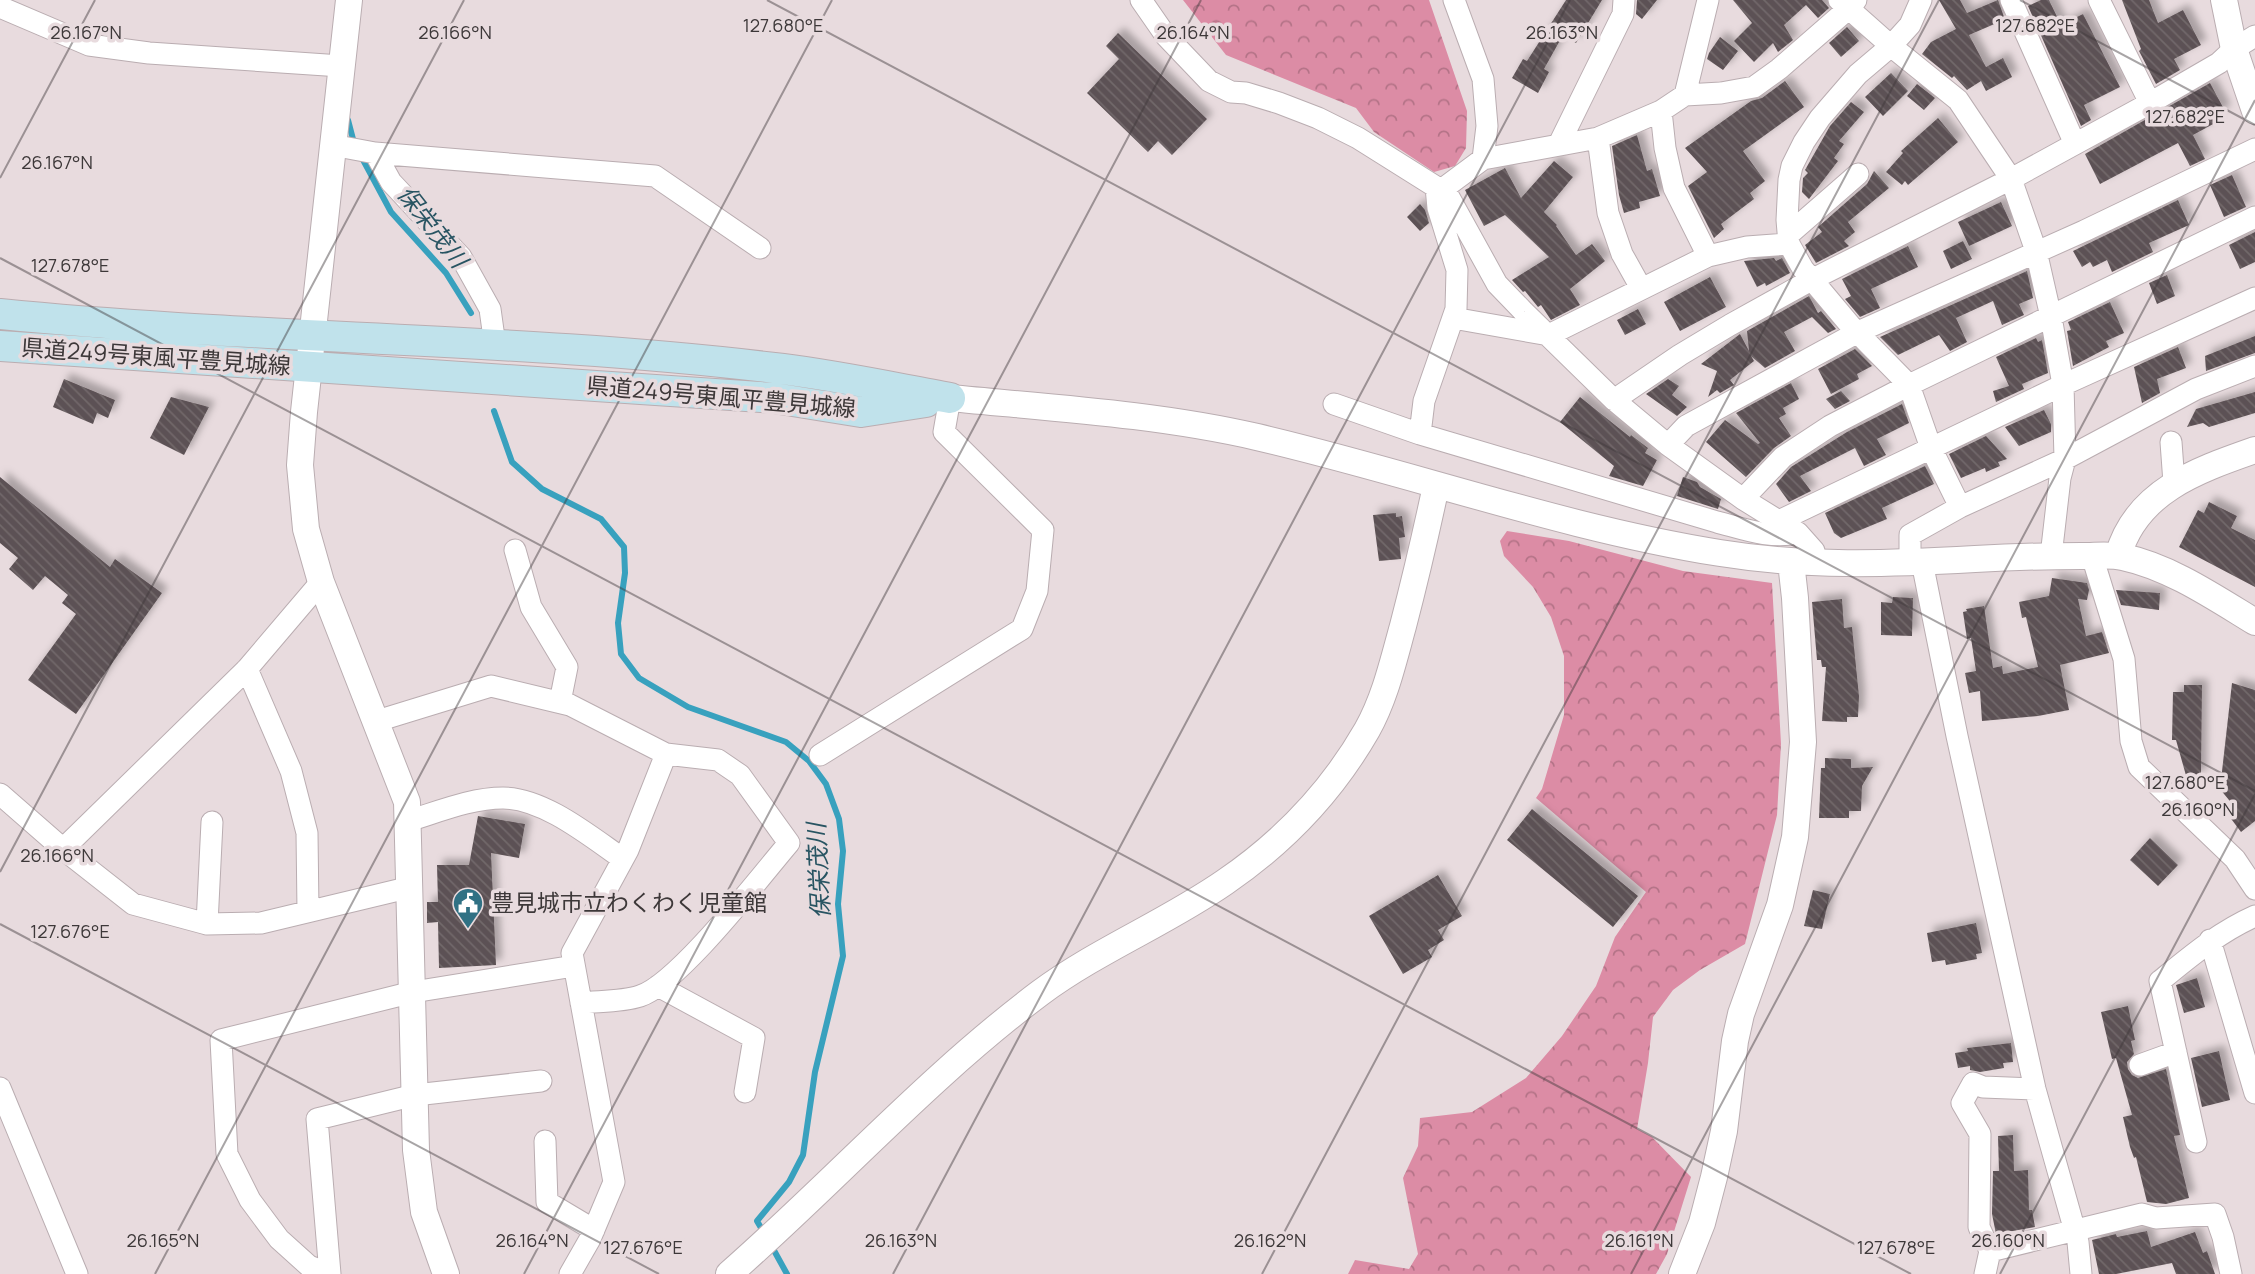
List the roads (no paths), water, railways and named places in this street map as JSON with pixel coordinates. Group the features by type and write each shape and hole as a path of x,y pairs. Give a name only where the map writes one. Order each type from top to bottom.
{"main road":[{"name":"県道249号東風平豊見城線","path":"0,314 495,345 784,369 950,398"},
{"name":"県道249号東風平豊見城線","path":"0,346 761,397 861,412 950,398"}],"street":[{"path":"349,0 312,334 300,465 302,497 306,529 321,582 407,802 416,1150 424,1212 446,1274"},
{"path":"1141,0 1166,36 1209,81 1231,92 1246,93 1318,118 1358,138 1440,187 1497,284 1614,400 1668,445 1743,499 1798,533 1814,551 1818,564"},
{"path":"1454,0 1483,79 1487,127 1483,159"},
{"path":"1559,144 1623,14 1624,0"},
{"path":"1685,95 1708,0"},
{"path":"1921,0 1910,25 1891,46 1858,74 1820,118 1804,142 1792,166 1789,180 1789,239 1811,280 1909,385 1931,449 1960,507"},
{"path":"2011,0 2075,144"},
{"path":"2099,0 2151,103"},
{"path":"2224,0 2245,42 2255,111"},
{"path":"1440,187 1483,159 1598,138 1661,111 1685,95 1721,93 1754,87 1779,69 1847,3 1891,46 1958,100 2011,179 2036,250 2063,385 2065,459 2060,478 2051,556"},
{"path":"0,7 89,45 149,53 341,66"},
{"path":"1614,400 1680,355 1811,280 2011,179 2151,103 2219,63 2245,42"},
{"path":"1661,111 1664,148 1674,188 1708,256"},
{"path":"1598,138 1608,213 1622,254 1641,288"},
{"path":"332,145 375,153 655,176 760,248"},
{"path":"1668,445 1686,426 1858,332 2036,250 2084,231 2255,149"},
{"path":"375,153 391,182 461,257 490,309 495,345"},
{"path":"1453,318 1549,335 1708,256 1789,239 1858,174"},
{"path":"1420,434 1424,401 1456,309 1457,270 1438,208 1440,187"},
{"path":"1743,499 1783,457 1830,426 2255,217"},
{"path":"1779,521 2063,385 2255,298"},
{"path":"2081,1274 2078,1242 2035,1089 1910,535 1960,507 2065,459 2196,390 2255,366"},
{"path":"820,755 1022,629 1037,591 1043,530 944,432 950,398 1203,426 1308,450 1436,486 1673,545 1791,562 1916,563 2051,556 2105,556 2145,562 2181,579 2255,622"},
{"path":"1334,404 1420,434 1717,522 1764,534 1798,533"},
{"path":"2171,442 2174,483"},
{"path":"2105,556 2122,541 2141,512 2174,483 2255,450"},
{"path":"729,1274 970,1048 1042,992 1223,883 1270,847 1312,806 1349,759 1367,729 1389,679 1436,486"},
{"path":"514,550 531,607 567,667 560,702"},
{"path":"2105,556 2124,659 2131,741 2139,767 2235,859 2255,889"},
{"path":"1682,1274 1702,1223 1714,1177 1724,1131 1741,1014 1780,905 1795,837 1803,742 1791,562"},
{"path":"63,849 247,669 321,582"},
{"path":"247,669 295,784 307,833 309,911"},
{"path":"377,722 491,686 570,705 666,754 718,760 740,775 789,843 696,951 658,986 640,996 581,1003"},
{"path":"570,1274 594,1230 614,1182 572,953 623,859 666,754"},
{"path":"0,794 63,849 133,904 207,924 261,923 411,887"},
{"path":"408,821 474,801 505,798 537,806 564,818 623,859"},
{"path":"207,924 212,822"},
{"path":"2196,1142 2160,981 2210,940 2255,916"},
{"path":"2210,940 2255,1093"},
{"path":"541,1081 415,1095 317,1119 330,1274 309,1266 279,1239 250,1200 227,1154 221,1040 413,992 574,966"},
{"path":"658,986 754,1038 745,1092"},
{"path":"2140,1065 2176,1052"},
{"path":"1984,1274 1990,1251 1979,1227 1980,1134 1962,1103 1973,1083 1983,1087 2035,1089"},
{"path":"0,1088 77,1274"},
{"path":"545,1141 547,1202 594,1230"},
{"path":"1990,1251 2142,1214 2157,1218 2215,1214 2231,1274"}],"waterway":[{"name":"保栄茂川","path":"348,120 354,143"},
{"name":"保栄茂川","path":"361,156 391,212 446,273 471,313"},
{"name":"保栄茂川","path":"494,411 512,462 542,489 601,519 624,547 625,573 618,623 621,654 639,678 688,707 786,742 809,761 826,784 839,819 843,851 838,904 843,956 815,1072 803,1155 789,1182 757,1221 764,1233"},
{"name":"保栄茂川","path":"771,1245 787,1274"}],"place":[{"name":"豊見城市立わくわく児童館","path":"468,930"}]}
